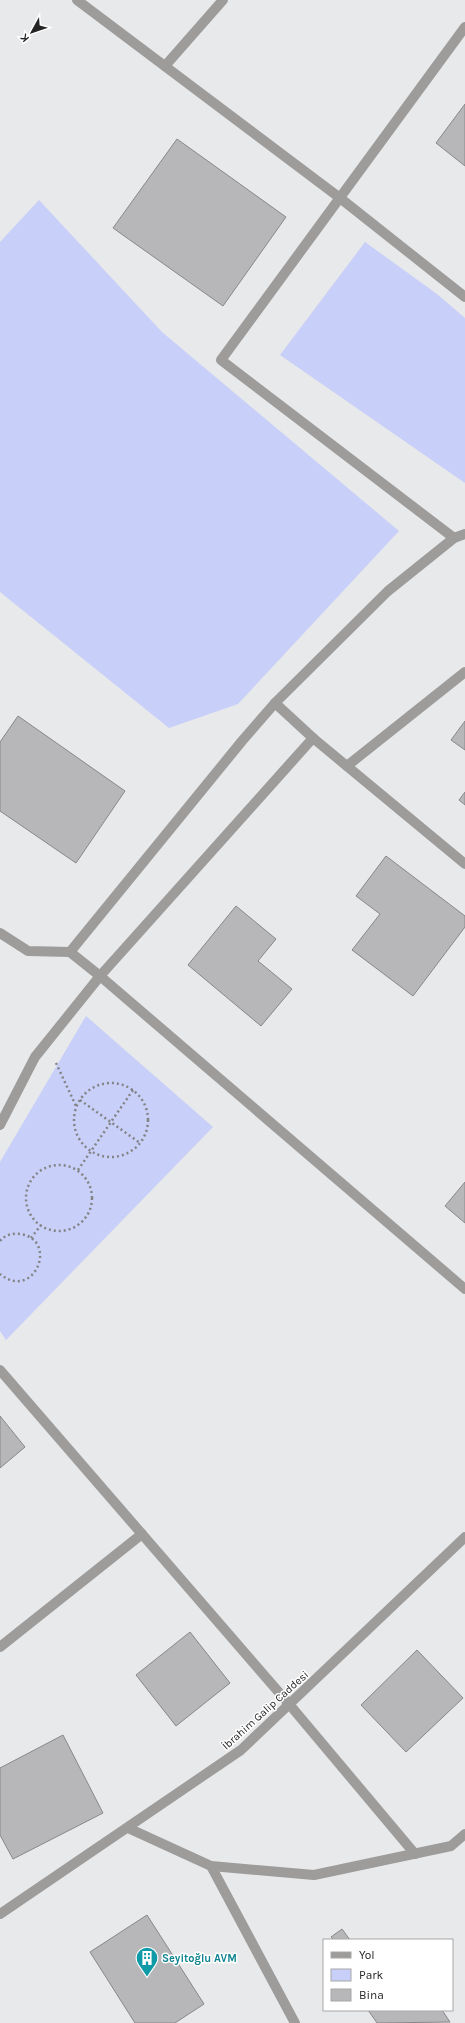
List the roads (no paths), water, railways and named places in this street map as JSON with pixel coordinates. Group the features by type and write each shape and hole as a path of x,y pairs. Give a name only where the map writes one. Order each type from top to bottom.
{"street":[{"path":"77,0 340,198 465,297"},
{"path":"165,66 223,0"},
{"path":"454,538 221,360 465,27"},
{"path":"70,952 242,741 275,703 388,591 454,538 465,534"},
{"path":"347,766 465,672"},
{"path":"275,703 313,738 465,864"},
{"path":"0,1125 35,1057 46,1042 100,976 313,738"},
{"path":"0,933 28,952 70,952 100,976 465,1289"},
{"path":"0,1370 290,1704 416,1854"},
{"path":"0,1647 142,1534"},
{"name":"İbrahim Galip Caddesi","path":"0,1914 241,1750 465,1537"},
{"path":"128,1828 211,1866 314,1875 451,1846 465,1834"},
{"path":"211,1866 295,2023"}],"place":[{"name":"Seyitoğlu AVM","path":"147,1978"}]}
